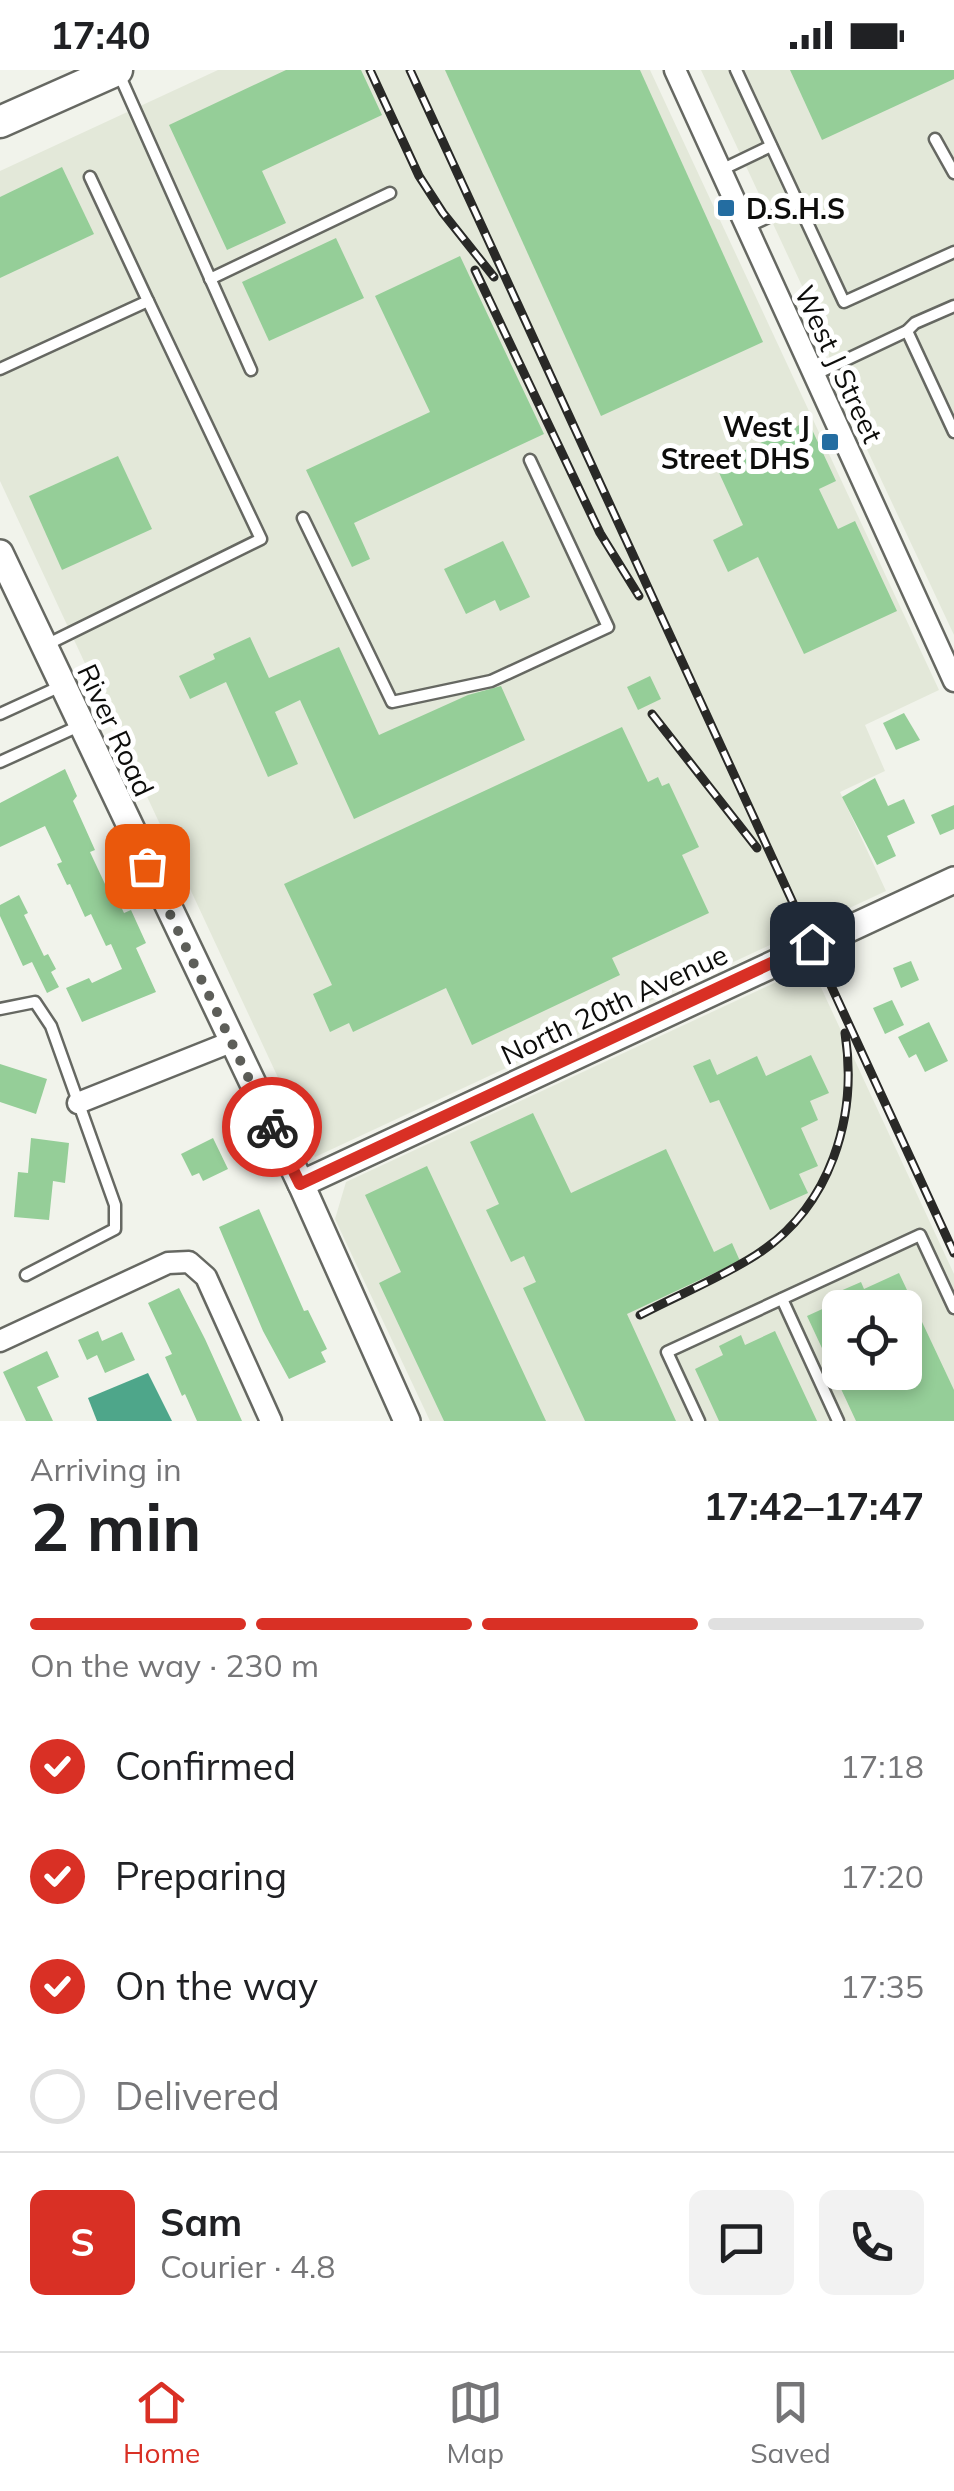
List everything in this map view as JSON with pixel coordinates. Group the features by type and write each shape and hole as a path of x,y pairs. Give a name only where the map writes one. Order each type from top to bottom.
{"main road":[{"path":"0,122 117,70"}],"street":[{"name":"West J Street","path":"674,70 952,669"},
{"name":"River Road","path":"0,553 300,1184 407,1421"},
{"name":"North 20th Avenue","path":"300,1184 954,880"},
{"path":"78,1103 231,1042"},
{"path":"0,1340 168,1264 189,1262 206,1278 271,1421"}],"lane":[{"path":"117,70 251,370"},
{"path":"736,70 844,302 954,252"},
{"path":"936,139 954,174"},
{"path":"720,170 771,146"},
{"path":"43,646 261,539 90,177"},
{"path":"210,278 390,193"},
{"path":"746,227 798,203"},
{"path":"0,369 148,300"},
{"path":"814,375 954,306"},
{"path":"907,332 954,432"},
{"path":"303,518 392,702 491,681 608,627 530,460"},
{"path":"0,714 62,686"},
{"path":"0,762 80,725"},
{"path":"0,1009 35,1002 51,1026 114,1205 115,1228 26,1274"},
{"path":"699,1421 667,1352 920,1235 954,1308"},
{"path":"782,1299 838,1421"}],"shaded area":[{"path":"218,70 650,70 939,690 865,725 885,771 840,792 886,891 315,1157 0,481 0,171"},
{"path":"701,70 954,70 954,635 833,377 825,335"},
{"path":"811,966 954,1274 954,1421 430,1421 335,1219 346,1182"},
{"path":"148,1373 172,1421 97,1421 88,1398"}],"building":[{"path":"286,70 361,70 382,115 262,171 286,223 227,250 169,125"},
{"path":"445,70 640,70 763,342 601,416"},
{"path":"790,70 954,70 954,79 822,140"},
{"path":"62,167 94,234 0,278 0,197"},
{"path":"336,238 364,298 269,341 242,282"},
{"path":"460,256 544,434 354,523 370,559 352,567 306,470 430,412 375,296"},
{"path":"808,421 836,481 819,489 838,529 855,521 897,611 804,654 758,557 728,572 713,540 743,525 715,464"},
{"path":"118,456 152,529 62,570 29,496"},
{"path":"503,541 530,597 500,611 495,600 466,614 444,569"},
{"path":"250,637 269,678 339,647 379,735 468,695 501,686 525,740 354,819 300,700 275,712 298,764 268,777 226,682 190,699 179,676"},
{"path":"650,676 661,699 638,710 627,687"},
{"path":"904,713 920,740 896,750 883,723"},
{"path":"622,727 648,782 658,777 662,786 669,783 699,847 682,855 709,913 612,958 620,975 472,1045 446,988 353,1032 349,1023 330,1032 313,994 332,985 284,884"},
{"path":"65,769 77,796 73,801 95,850 90,852 124,913 131,910 146,943 136,948 156,992 82,1022 66,988 89,978 92,983 122,969 111,944 106,946 91,914 85,917 70,884 67,885 57,864 62,862 45,826 0,847 0,803"},
{"path":"875,778 888,806 904,799 915,823 887,836 896,856 877,865 842,797"},
{"path":"954,805 954,829 940,835 931,815"},
{"path":"19,895 44,956 48,954 56,969 51,972 59,987 47,993 32,962 23,966 0,916 0,905"},
{"path":"911,961 919,980 901,988 893,968"},
{"path":"892,1000 904,1025 885,1034 873,1008"},
{"path":"929,1022 948,1061 925,1072 916,1054 909,1058 898,1037"},
{"path":"811,1055 829,1093 810,1101 818,1120 801,1128 818,1166 799,1174 808,1193 770,1210 719,1100 710,1103 693,1066 710,1059 717,1075 757,1056 766,1076"},
{"path":"0,1064 47,1079 36,1114 0,1102"},
{"path":"533,1113 571,1193 666,1149 714,1252 732,1243 740,1261 627,1314 676,1421 585,1421 523,1288 536,1282 524,1256 511,1262 486,1210 499,1204 470,1142"},
{"path":"31,1138 69,1143 65,1183 53,1181 49,1220 14,1217 18,1172 28,1173"},
{"path":"213,1138 228,1169 203,1181 199,1173 192,1176 181,1154"},
{"path":"427,1166 546,1421 444,1421 379,1283 401,1272 365,1195"},
{"path":"259,1209 304,1311 308,1310 327,1349 321,1352 326,1362 289,1379 263,1331 219,1227"},
{"path":"899,1273 907,1290 843,1290 861,1282 864,1289"},
{"path":"179,1288 242,1421 197,1421 185,1394 182,1396 165,1357 172,1354 148,1303"},
{"path":"822,1309 822,1348 807,1316"},
{"path":"922,1322 954,1390 954,1421 856,1421 842,1390 922,1390"},
{"path":"98,1331 102,1341 122,1332 135,1360 105,1373 97,1355 87,1360 78,1340"},
{"path":"775,1331 817,1421 719,1421 695,1369 723,1355 719,1346 741,1335 745,1345"},
{"path":"47,1351 59,1377 37,1387 53,1421 26,1421 3,1372"}],"railway":[{"path":"370,70 419,176 494,277"},
{"path":"410,70 954,1253"},
{"path":"475,270 600,533 639,596"},
{"path":"652,714 757,848"},
{"path":"640,1315 756,1255 803,1212 821,1186 842,1128 848,1065 845,1033"}],"way so far":[{"path":"147,866 272,1127"}],"place":[{"name":"D.S.H.S","path":"726,208"},
{"name":"West J Street DHS","path":"830,442"}],"route":[{"path":"272,1127 300,1184 812,944"}]}
